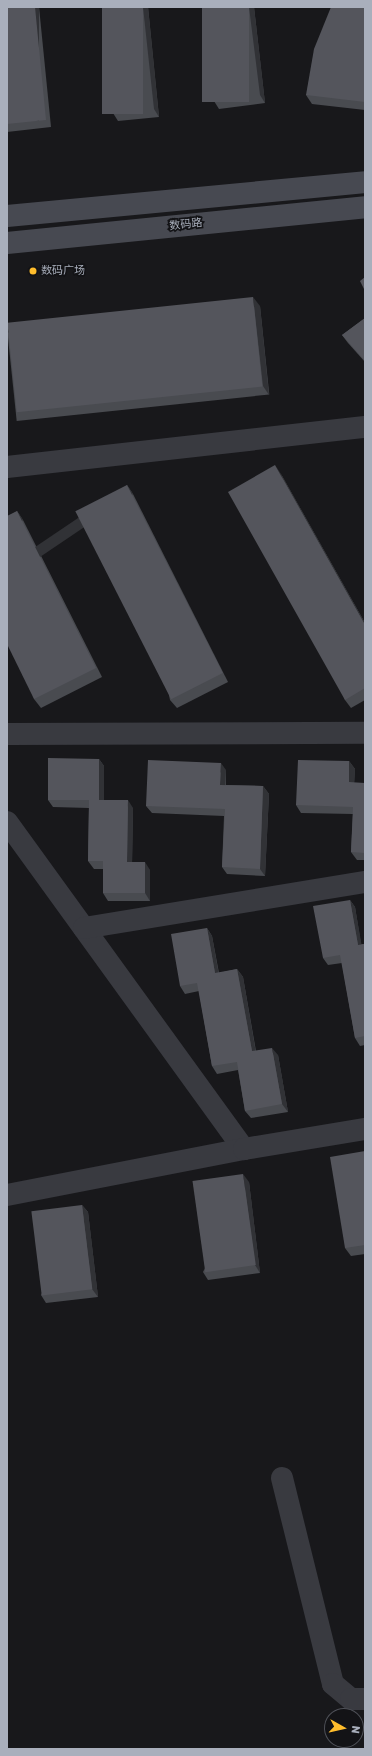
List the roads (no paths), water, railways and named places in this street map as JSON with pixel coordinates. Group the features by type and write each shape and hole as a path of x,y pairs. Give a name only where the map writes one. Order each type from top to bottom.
{"main road":[{"path":"7,216 365,182"},
{"name":"数码路","path":"7,243 365,207"}],"street":[{"path":"7,467 365,427"},
{"path":"7,734 365,733"},
{"path":"7,822 244,1149"},
{"path":"84,928 365,882"},
{"path":"7,1195 244,1149 365,1130"},
{"path":"282,1478 333,1684 351,1699 365,1699"}],"place":[{"name":"数码广场","path":"33,271"}]}
